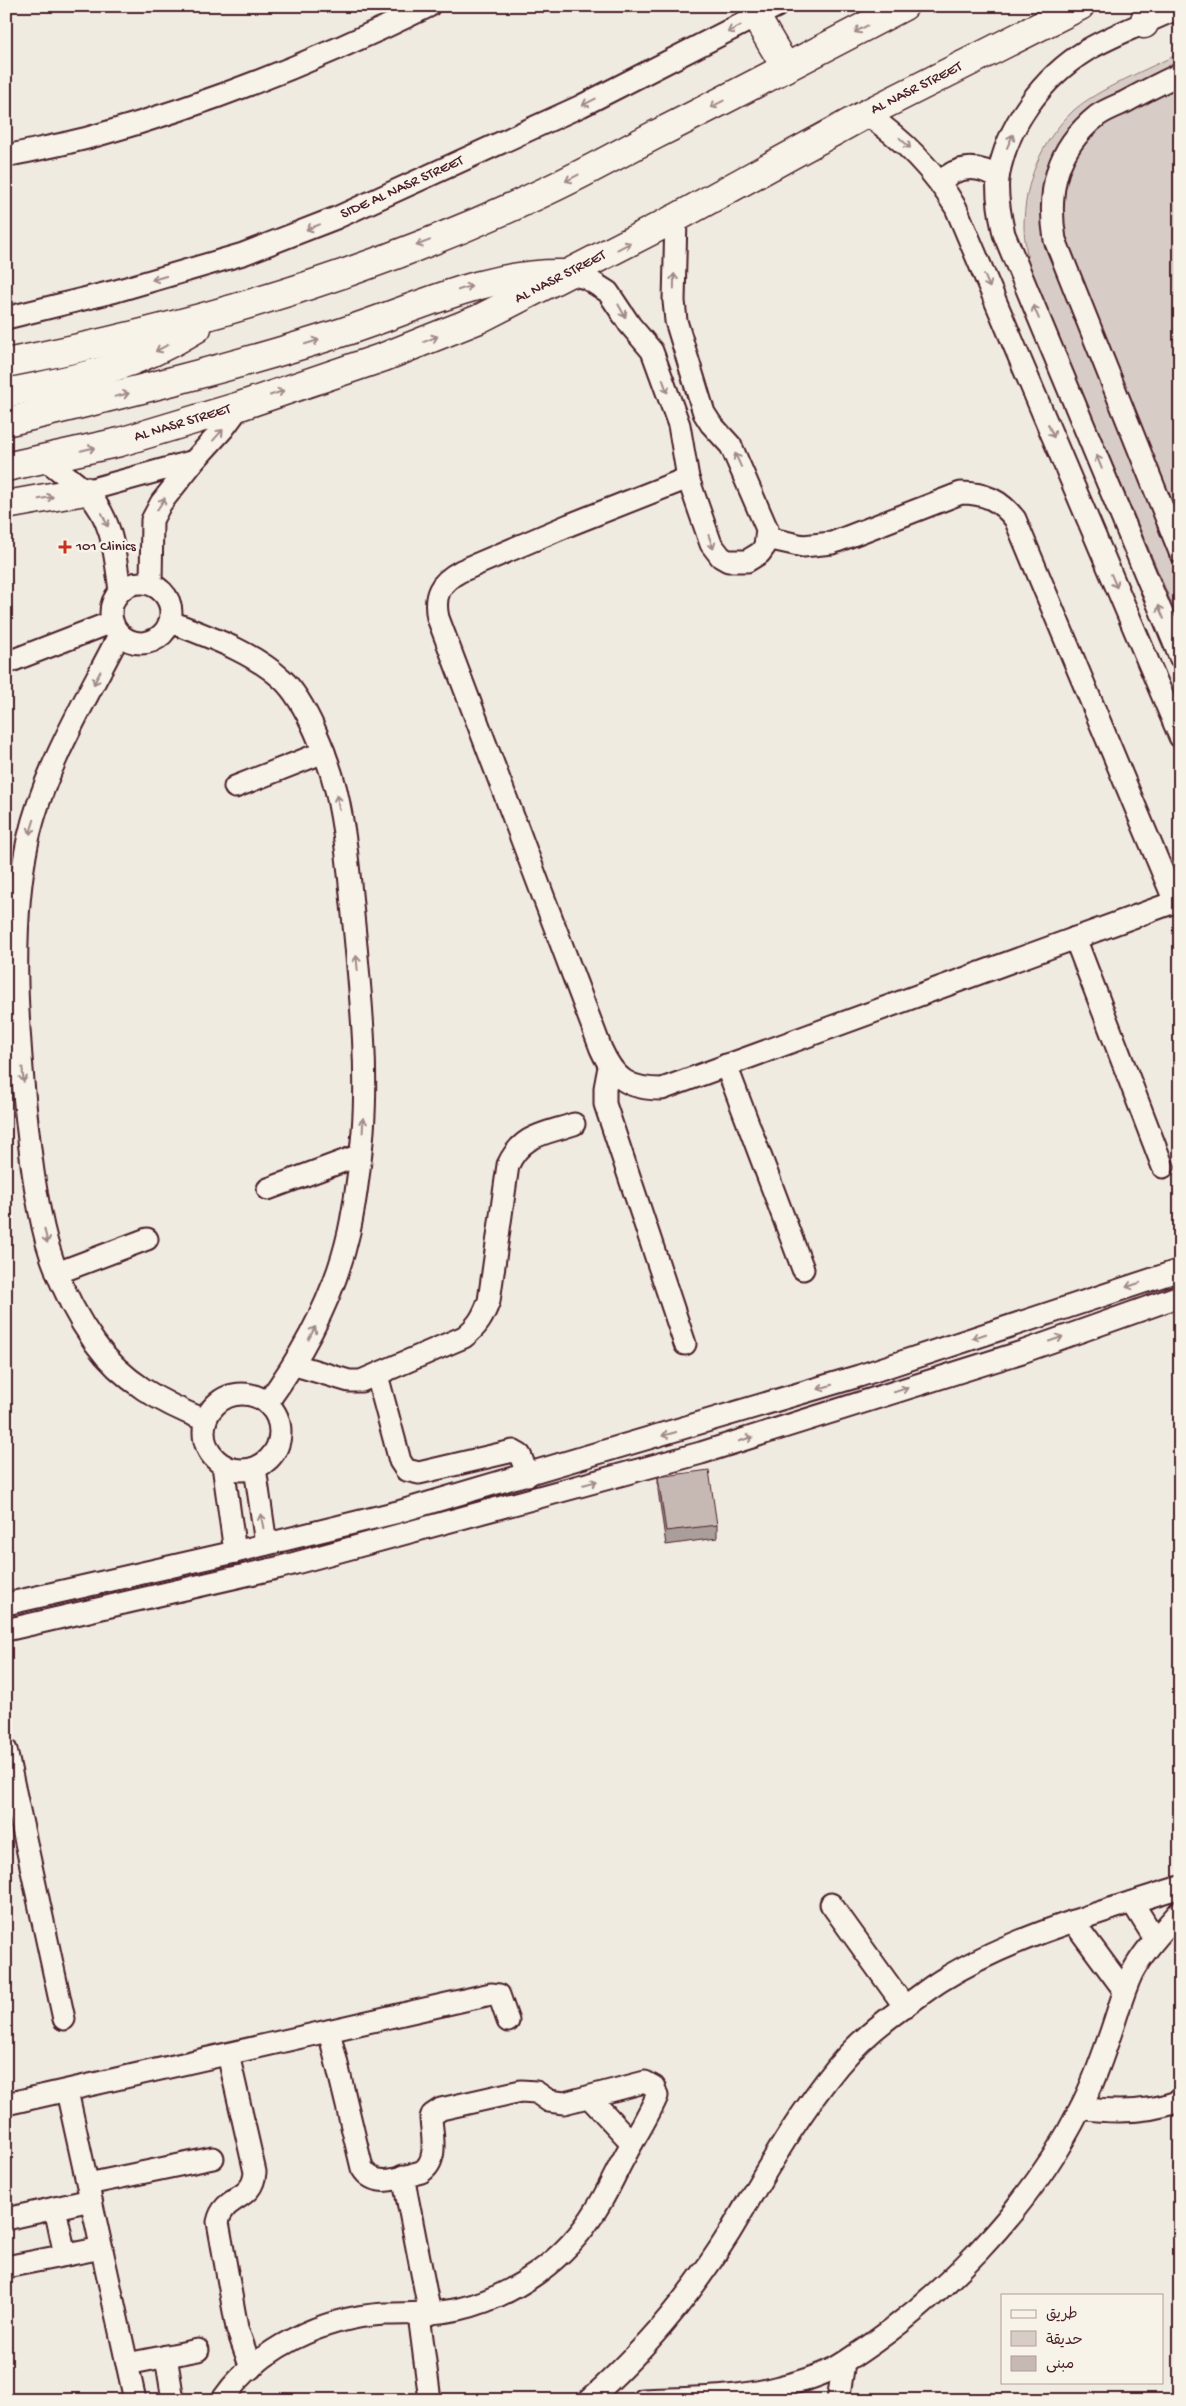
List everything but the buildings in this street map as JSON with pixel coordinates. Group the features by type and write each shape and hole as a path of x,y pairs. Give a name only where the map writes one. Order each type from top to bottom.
{"main road":[{"path":"6,363 126,337 218,312 381,259 540,194 904,6"},
{"name":"AL NASR STREET","path":"6,467 120,442 240,406 432,339 486,316 676,218 866,114 1080,6"},
{"path":"767,12 786,68"},
{"path":"6,422 162,385 260,357 344,332 466,287 492,281 544,274 570,274"},
{"path":"6,393 73,381 131,362 176,341 218,312"},
{"path":"6,505 85,491"}],"street":[{"path":"6,156 98,136 230,93 313,59 429,6"},
{"path":"1180,7 1147,15 1087,50 1061,69 1038,92 1020,118 1006,147 998,178 998,197 1004,234 1180,657"},
{"name":"SIDE AL NASR STREET","path":"6,318 116,291 243,254 336,218 581,106 767,12"},
{"path":"1180,74 1099,115 1078,134 1063,158 1054,184 1051,213 1055,240 1180,552"},
{"path":"866,114 914,151 940,182 956,208 1180,737"},
{"path":"940,182 947,175 967,167 984,169 998,178"},
{"path":"570,274 586,278 608,292 630,325 646,342 656,360 681,435 688,478 711,544 721,557 737,562 753,559 760,553 767,538 765,521 731,446 711,424 704,413 679,329 674,301 676,218"},
{"path":"646,342 679,329"},
{"path":"151,584 152,520 161,503 224,429 240,406"},
{"path":"681,435 711,424"},
{"path":"45,459 85,491 100,509 111,535 120,591"},
{"path":"85,491 194,462"},
{"path":"688,478 569,525 461,571 448,578 438,589 435,604 442,627 609,1068 624,1081 642,1089 662,1089 1177,901 1015,518 1005,506 992,497 977,492 961,492 832,543 803,546 767,538"},
{"path":"134,583 151,584 164,592 172,606 171,622 163,636 149,644 132,643 115,628 110,612 113,601 120,591 134,583"},
{"path":"171,622 225,644 250,657 282,679 298,699 324,752 336,790 349,872 364,1076 360,1155 348,1234 335,1279 318,1323 295,1365 267,1403"},
{"path":"6,663 115,628"},
{"path":"115,628 42,794 28,838 20,885 18,932 18,1001 22,1070 39,1208 57,1273 76,1312 90,1336 118,1369 144,1390 174,1407 205,1420"},
{"path":"235,787 324,752"},
{"path":"1076,938 1163,1168"},
{"path":"726,1065 803,1269"},
{"path":"609,1068 605,1088 605,1104 685,1344"},
{"path":"295,1365 349,1381 361,1381 464,1337 476,1328 483,1318 489,1301 508,1165 514,1152 523,1142 574,1124"},
{"path":"268,1189 360,1155"},
{"path":"57,1273 147,1239"},
{"path":"6,1604 235,1552 398,1512 860,1376 1180,1270"},
{"path":"6,1630 282,1567 730,1444 1022,1352 1180,1296"},
{"path":"377,1375 400,1461 406,1470 419,1473 513,1451 520,1455 543,1496"},
{"path":"250,1394 267,1403 279,1422 278,1444 265,1462 255,1468 244,1470 223,1465 208,1451 204,1435 205,1420 215,1404 232,1395 250,1394"},
{"path":"223,1465 235,1552"},
{"path":"255,1468 266,1544"},
{"path":"6,1750 64,2019"},
{"path":"589,2400 624,2368 662,2326 729,2234 788,2135 840,2064 880,2024 942,1980 985,1958 1073,1921 1180,1887"},
{"path":"1132,1902 1155,1939"},
{"path":"831,1904 905,2007"},
{"path":"643,2400 745,2398 844,2363 907,2316 957,2272 998,2229 1034,2183 1081,2108 1111,2034 1124,1990 1133,1972 1155,1939 1180,1911"},
{"path":"1073,1921 1124,1990"},
{"path":"6,2104 495,1993 502,1998 508,2021"},
{"path":"222,2400 251,2368 291,2340 337,2322 385,2314 424,2314 459,2309 486,2301 513,2288 537,2273 560,2255 580,2234 596,2210 657,2096 654,2087 645,2082 640,2082 589,2097 555,2103 536,2092 521,2091 441,2108 431,2118 433,2157 431,2163 421,2172 378,2181 366,2175 362,2168 329,2031"},
{"path":"228,2054 255,2172 252,2186 248,2192 229,2202 220,2214 218,2222 237,2328 251,2368"},
{"path":"68,2091 135,2400"},
{"path":"589,2097 632,2143"},
{"path":"1081,2108 1112,2112 1137,2111 1180,2101"},
{"path":"6,2219 55,2208 90,2192 213,2158"},
{"path":"403,2176 424,2314 430,2400"},
{"path":"55,2208 65,2255"},
{"path":"6,2267 102,2248"},
{"path":"128,2364 198,2350"},
{"path":"166,2356 172,2400"},
{"path":"838,2400 844,2363"}],"green space":[{"path":"1180,53 1180,623 1028,264 1024,227 1027,195 1036,164 1043,149 1062,123 1073,111 1095,95"}],"place":[{"name":"101 Clinics","path":"65,547"}]}
